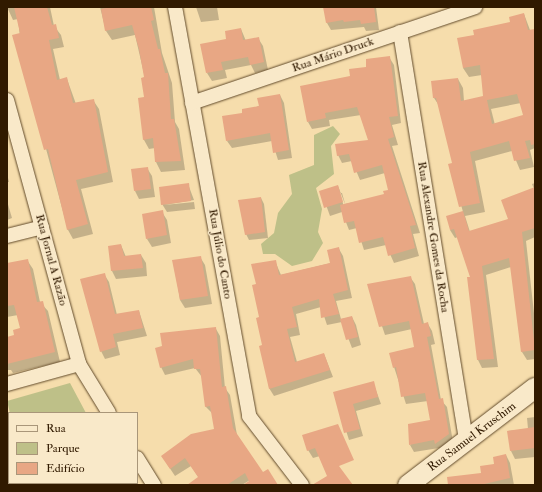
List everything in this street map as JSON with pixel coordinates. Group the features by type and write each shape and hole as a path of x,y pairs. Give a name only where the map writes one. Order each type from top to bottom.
{"street":[{"name":"Rua Júlio do Canto","path":"175,7 249,416 302,485"},
{"name":"Rua Mário Druck","path":"192,103 475,7"},
{"name":"Rua Alexandre Gomes da Rocha","path":"400,32 466,441"},
{"name":"Rua Jornal A Razão","path":"7,100 79,364 108,412"},
{"path":"7,236 42,227"},
{"path":"7,384 79,364"},
{"name":"Rua Samuel Kruschim","path":"408,485 535,388"},
{"path":"138,460 154,485"}],"green space":[{"path":"333,126 340,134 331,146 334,174 316,188 322,209 318,232 323,243 312,261 292,266 275,254 263,254 261,244 274,233 278,213 292,194 289,175 314,165 314,135"},
{"path":"70,383 85,412 10,412 7,401"},
{"path":"72,484 116,484 113,485"}],"building":[{"path":"14,7 47,7 52,25 56,24 59,38 49,40 57,80 67,77 73,103 94,99 108,172 76,180 88,224 67,230 48,149 44,150 12,35 20,33"},
{"path":"111,7 151,7 154,20 151,21 158,49 160,49 165,73 168,73 171,119 174,119 181,161 155,162 153,138 143,140 138,98 144,97 141,78 144,77 139,49 132,25 105,31 101,9"},
{"path":"323,7 374,7 376,22 361,24 360,20 344,22 343,20 326,23"},
{"path":"524,13 528,30 535,29 535,144 531,145 530,140 525,141 530,158 514,161 509,141 470,152 480,203 459,207 448,164 452,163 436,98 433,98 431,81 458,78 461,101 483,96 480,65 463,68 457,38 474,35 473,30 510,22 509,17","holes":["517,94 523,115 492,124 487,100"]},
{"path":"241,28 243,40 259,37 264,62 250,65 248,57 221,62 223,70 206,73 200,44 226,39 225,31"},
{"path":"390,56 398,116 389,117 394,137 388,139 416,225 410,226 415,248 388,256 383,237 359,243 354,221 344,223 340,205 384,194 383,191 388,190 382,165 354,173 349,154 337,156 335,144 368,140 357,107 325,113 326,118 307,122 300,86 350,76 349,69 366,67 366,59"},
{"path":"280,94 289,150 273,153 270,133 226,141 222,116 242,113 242,109 259,106 257,98"},
{"path":"148,167 151,189 134,191 131,169"},
{"path":"189,183 191,201 161,205 159,187"},
{"path":"338,185 343,202 324,208 319,191"},
{"path":"535,187 535,228 522,232 535,350 521,352 509,258 482,266 494,359 477,360 467,277 470,277 454,229 450,230 446,216 463,211 469,231 508,219 501,200"},
{"path":"261,197 265,232 245,235 238,200"},
{"path":"163,210 167,235 146,239 142,214"},
{"path":"121,244 124,256 141,254 143,268 111,271 108,246"},
{"path":"339,247 348,290 333,294 339,314 321,318 319,299 292,307 297,327 287,329 295,362 324,353 330,370 269,389 259,346 262,345 256,318 259,317 252,285 256,284 251,264 276,260 279,275 330,263 327,250"},
{"path":"201,256 208,296 180,300 172,260"},
{"path":"28,259 37,302 43,301 55,352 7,364 7,337 14,335 13,330 20,328 14,305 7,306 7,263"},
{"path":"105,273 115,314 139,310 143,328 113,334 116,347 100,352 80,279"},
{"path":"411,276 422,324 428,322 431,336 427,337 439,399 443,398 449,434 435,444 434,440 409,445 408,424 430,420 425,393 401,397 396,367 393,368 389,353 414,347 409,321 379,327 367,284"},
{"path":"352,316 358,337 346,340 340,319"},
{"path":"216,327 222,387 226,386 233,428 263,472 268,469 278,485 243,485 249,481 245,473 227,485 187,485 198,477 185,458 170,469 161,456 191,434 214,429 210,406 205,407 200,369 194,369 193,359 160,368 155,348 162,346 160,333"},
{"path":"374,381 378,397 353,404 360,429 344,433 333,392"},
{"path":"338,424 354,460 339,466 353,485 312,485 327,476 315,448 307,451 302,435"},
{"path":"535,427 535,448 510,451 507,431"},
{"path":"506,454 510,478 480,485 448,485 447,477 481,473 480,466 494,464 493,457"}]}
